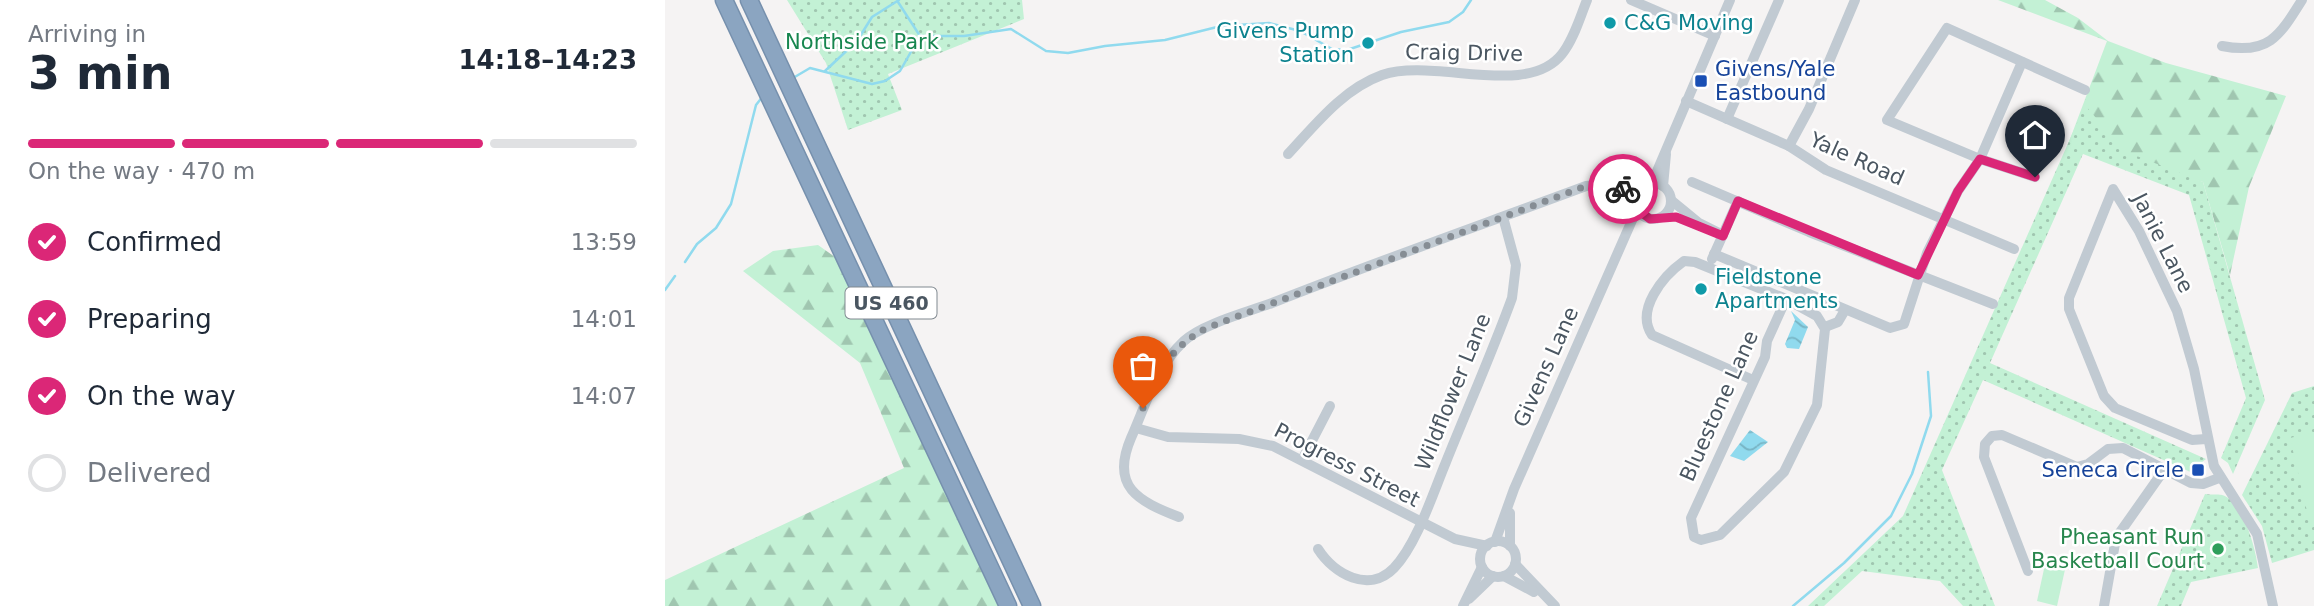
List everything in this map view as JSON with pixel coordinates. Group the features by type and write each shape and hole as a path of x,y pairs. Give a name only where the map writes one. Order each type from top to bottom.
{"highway":[{"name":"US 460","path":"725,0 1008,606"},
{"name":"US 460","path":"749,0 1032,606"}],"street":[{"name":"Craig Drive","path":"1288,154 1353,90 1382,75 1418,69 1523,75 1544,69 1566,49 1587,0"},
{"path":"1631,0 1715,36"},
{"path":"1657,185 1667,144 1730,0"},
{"path":"1727,119 1779,0"},
{"path":"1789,146 1809,109 1855,0"},
{"path":"2222,46 2252,49 2267,44 2285,27 2302,0"},
{"path":"2035,177 1980,159 1887,120 1947,28 2085,90"},
{"path":"1714,254 1890,328 1900,328 1906,320 1918,275 1943,220 1980,159 2022,62"},
{"name":"Yale Road","path":"1686,101 1789,146 1826,170 2014,249"},
{"path":"1692,182 1993,304"},
{"path":"1179,517 1146,503 1127,483 1123,466 1136,428 1163,368 1186,339 1292,295 1503,216 1598,184 1608,184 1637,194 1657,185"},
{"path":"1657,185 1699,223 1723,236"},
{"name":"Janie Lane","path":"2206,439 2192,440 2122,412 2109,402 2069,309 2069,298 2113,189 2139,231 2177,312 2193,369 2206,439 2219,478"},
{"path":"1637,194 1637,209 1650,219 1676,217 1699,223"},
{"path":"1662,217 1668,212 1671,200"},
{"path":"1708,267 1738,201"},
{"name":"Givens Lane","path":"1491,544 1637,209"},
{"name":"Wildflower Lane","path":"1318,549 1327,562 1344,574 1362,580 1374,579 1396,566 1419,523 1512,298 1516,265 1503,216"},
{"name":"Givens Lane","path":"1622,247 1650,219"},
{"path":"1753,380 1652,335 1645,325 1651,301 1674,268 1683,261 1708,267 1786,299 1817,316 1825,327 1838,322 1845,310"},
{"name":"Bluestone Lane","path":"1786,299 1691,519 1694,537 1701,540 1720,535 1784,472 1817,405 1825,327"},
{"path":"1302,460 1330,406"},
{"name":"Progress Street","path":"1136,428 1179,438 1259,441 1302,460 1419,523 1455,539 1491,544"},
{"path":"2028,571 1983,454 1985,444 1992,436 2003,435 2077,467 2088,464 2108,449 2123,449 2197,485 2219,478 2242,506 2257,534 2273,606"},
{"path":"2104,606 2116,538 2164,470"},
{"name":"Givens Lane","path":"1509,504 1510,546"},
{"name":"Progress Street","path":"1455,539 1481,563"},
{"path":"1464,605 1491,544 1510,546 1515,554 1515,564 1550,602"},
{"path":"1481,563 1498,576 1550,602"},
{"path":"1464,605 1515,564"}],"green space":[{"name":"Northside Park","path":"787,0 1022,0 1024,19 888,74 902,110 848,130 826,63"},
{"path":"1998,0 2045,0 2078,18 2108,41 2166,63 2286,96 2249,187 2230,275 2203,182 2067,147 2107,41"},
{"path":"2085,105 2124,151 2203,182 2265,400 2233,474 2228,463 2221,458 2246,398 2189,195 2083,154 1990,363 2206,459 2198,465 2195,474 1983,380 1942,470 1995,606 1963,606 1940,581 1862,571 1824,606 1808,606 1903,516"},
{"path":"818,245 835,257 999,606 665,606 665,580 904,468 860,363 743,271 773,251"},
{"path":"2314,386 2314,550 2272,563 2262,526 2242,495 2292,393"},
{"path":"2314,432 2314,519 2309,520 2290,438"},
{"path":"2205,494 2222,495 2236,506 2251,538 2258,568 2191,582 2181,606 2157,606"},
{"name":"Pheasant Run Basketball Court","path":"2212,536 2231,546 2223,561 2205,551"},
{"path":"2046,560 2066,565 2057,606 2037,601"}],"water":[{"path":"1791,311 1808,327 1799,349 1787,348 1785,344 1795,320"},
{"path":"1750,430 1768,442 1744,461 1730,456"}],"waterway":[{"path":"825,71 857,41 872,17 899,0"},
{"path":"898,2 920,36 964,36 1011,29 1046,51 1068,53 1165,40 1221,26 1269,23 1300,31 1332,49 1347,50 1401,32 1449,22 1463,12 1471,0"},
{"path":"793,78 810,68 872,84 885,81 900,71 920,36"},
{"path":"685,262 697,244 716,228 731,204 756,105 763,96"},
{"path":"665,290 675,276"},
{"path":"1793,606 1844,563 1891,516 1912,474 1931,416 1928,372"}],"way so far":[{"path":"1143,408 1169,358 1186,339 1209,327 1586,186 1608,184 1623,189"}],"place":[{"name":"C&G Moving","path":"1610,23"},
{"name":"Givens Pump Station","path":"1368,43"},
{"name":"Givens/Yale Eastbound","path":"1701,81"},
{"name":"Fieldstone Apartments","path":"1701,289"},
{"name":"Seneca Circle","path":"2198,470"},
{"name":"Pheasant Run Basketball Court","path":"2218,549"}],"route":[{"path":"1623,189 1637,194 1637,209 1650,219 1676,217 1699,223 1723,236 1738,201 1918,275 1958,191 1980,159 2035,177"}]}
